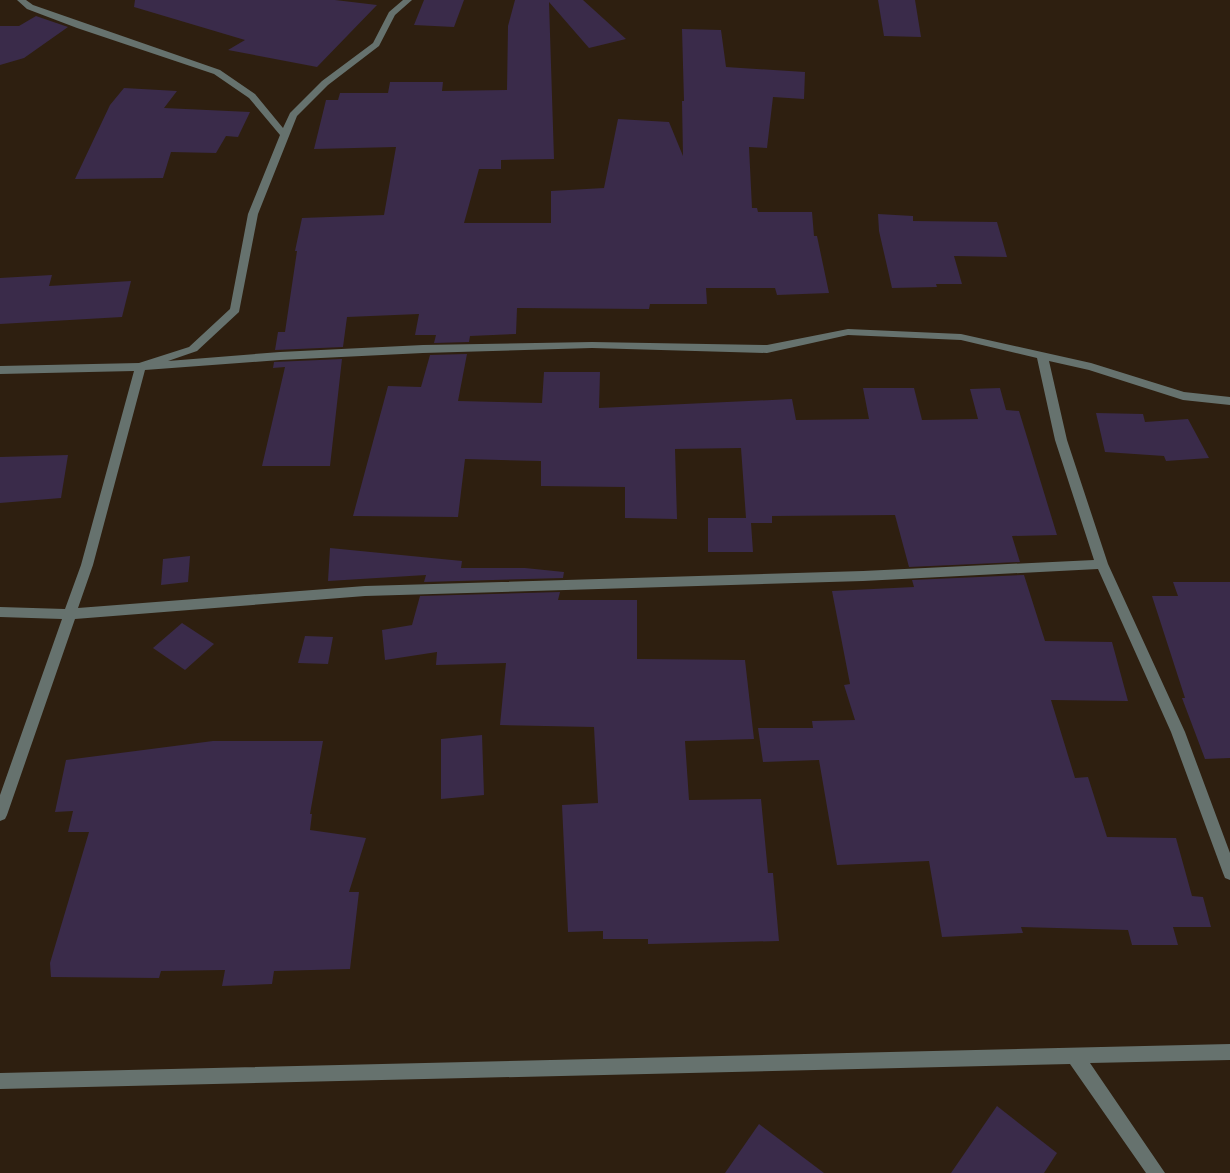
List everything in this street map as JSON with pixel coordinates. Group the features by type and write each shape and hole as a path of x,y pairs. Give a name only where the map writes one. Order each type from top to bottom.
{"street":[{"path":"21,0 30,7 80,26 217,72 252,96 284,134"},
{"path":"140,367 193,349 235,310 253,214 293,115 325,83 376,44 392,14 408,0"},
{"path":"0,370 140,367 280,356 423,349 592,345 767,349 848,332 961,337 1091,367 1183,396 1230,401"},
{"path":"1042,355 1061,440 1102,564 1178,732 1230,874"},
{"path":"0,814 87,564 140,367"},
{"path":"0,612 70,614 365,591 863,576 1102,564"},
{"path":"0,1081 1230,1052"},
{"path":"1074,1055 1156,1173"}],"building":[{"path":"135,0 335,0 377,5 317,67 228,50 245,40 134,7"},
{"path":"424,0 464,0 454,27 414,25"},
{"path":"515,0 583,0 626,39 589,48 549,2 554,159 501,160 501,169 479,169 464,223 551,223 551,191 604,188 618,119 669,122 683,156 682,29 721,30 726,67 805,72 804,99 773,97 767,148 749,147 752,208 757,208 758,212 812,212 814,236 817,236 829,293 777,295 775,288 706,288 707,304 650,304 649,309 517,308 516,334 470,336 469,342 434,343 436,335 415,335 419,314 347,317 343,347 275,350 278,332 285,332 297,251 295,251 302,218 384,215 396,147 314,149 326,100 338,100 340,93 388,93 390,82 443,82 442,91 507,90 508,26"},
{"path":"878,0 915,0 921,37 884,36"},
{"path":"36,16 68,27 24,58 0,65 0,26 19,26"},
{"path":"124,88 177,91 164,108 250,112 238,137 226,136 216,153 171,152 163,178 75,179 110,105"},
{"path":"878,214 913,216 913,221 997,222 1007,257 954,256 962,284 936,284 937,287 892,288 879,231"},
{"path":"52,275 49,286 131,281 122,317 0,324 0,278"},
{"path":"467,354 458,401 542,403 544,372 600,372 599,408 792,399 796,420 869,419 863,388 914,388 922,420 978,419 970,389 1000,388 1006,410 1019,411 1057,535 1012,536 1020,562 909,567 895,515 772,516 772,523 751,523 753,552 708,552 708,518 746,518 741,448 675,449 677,519 625,518 625,487 541,486 541,461 465,459 458,517 353,516 388,386 421,387 430,355"},
{"path":"342,359 330,466 262,466 285,367 273,368 274,362"},
{"path":"1096,413 1143,414 1145,422 1188,419 1209,458 1166,461 1164,456 1105,452"},
{"path":"68,455 61,498 0,503 0,457"},
{"path":"330,548 462,561 461,568 525,568 564,572 563,578 424,582 426,575 328,581"},
{"path":"190,556 188,582 161,585 163,559"},
{"path":"1024,575 1045,641 1112,642 1128,701 1051,700 1075,778 1088,777 1107,837 1176,838 1192,896 1203,897 1211,927 1173,927 1178,945 1132,945 1128,930 1021,927 1023,933 942,937 929,861 837,865 819,760 763,762 758,728 813,728 812,721 855,720 844,685 850,684 832,591 914,587 912,580"},
{"path":"1173,582 1230,582 1230,758 1205,759 1182,698 1185,698 1152,596 1178,596"},
{"path":"560,592 558,600 637,600 637,659 745,660 754,739 685,741 689,800 761,799 768,873 773,873 779,941 648,944 648,939 603,939 603,931 568,932 562,805 598,803 594,727 500,725 506,663 436,665 437,652 385,660 382,630 412,625 420,596"},
{"path":"182,623 214,644 185,670 153,648"},
{"path":"305,636 333,637 328,664 298,663"},
{"path":"482,735 484,795 441,799 441,739"},
{"path":"213,741 323,741 310,814 312,814 310,830 366,838 349,892 359,892 350,969 274,971 272,984 222,986 225,970 161,971 159,978 51,977 50,963 89,832 68,832 73,811 55,812 66,760"},
{"path":"997,1106 1057,1153 1044,1173 951,1173"},
{"path":"759,1124 824,1173 725,1173"}]}
